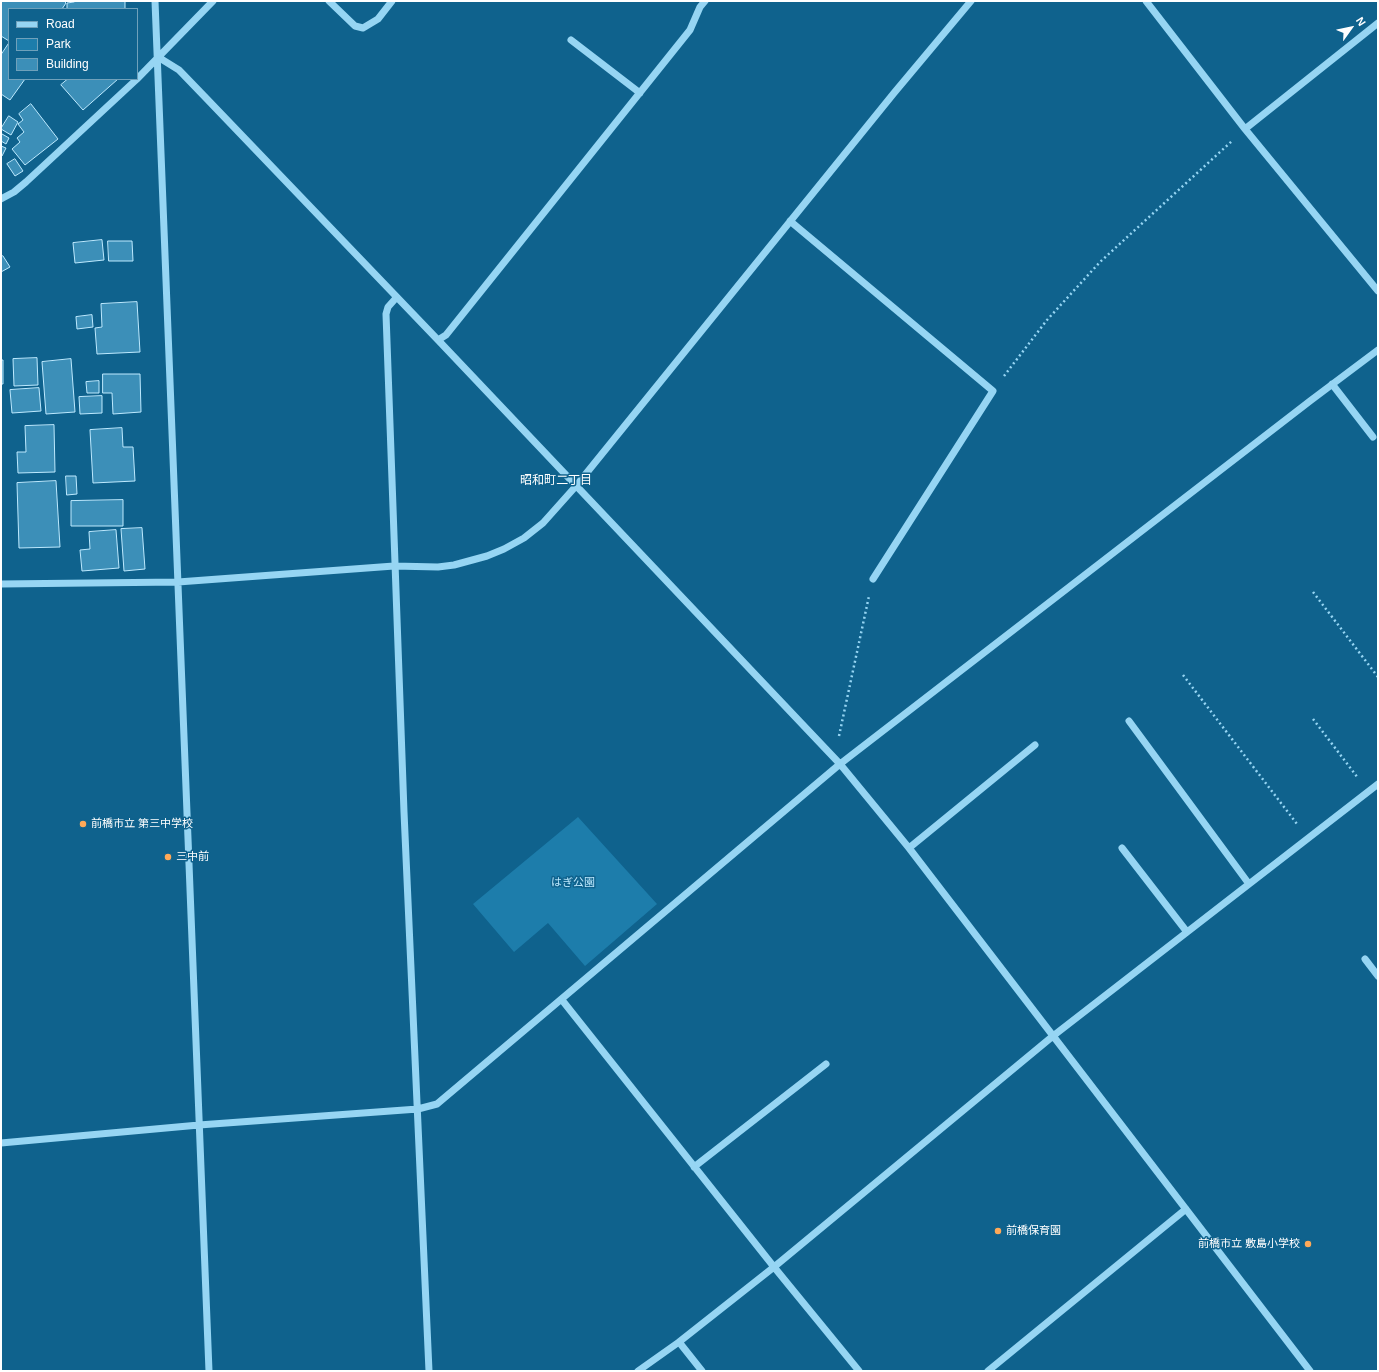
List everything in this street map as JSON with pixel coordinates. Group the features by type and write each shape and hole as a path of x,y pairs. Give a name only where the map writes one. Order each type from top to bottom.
{"street":[{"path":"156,1 209,1371"},
{"path":"138,78 213,1"},
{"path":"329,1 355,26 363,28 378,19 392,1"},
{"path":"438,340 446,335 690,30 700,7 705,1"},
{"path":"1,584 178,582 394,566 443,566 473,561 504,549 524,538 543,524 576,486 894,93 971,1"},
{"path":"1146,1 1245,129 1378,291"},
{"path":"1245,129 1378,23"},
{"path":"571,40 640,93"},
{"path":"158,57 179,70 396,298 438,340 840,764 909,848 1310,1371"},
{"path":"1,199 14,192 26,182 136,80"},
{"path":"790,221 992,391 873,579"},
{"path":"396,298 388,307 386,314 403,804 429,1371"},
{"path":"1,1143 199,1125 418,1109 437,1104 840,764 1378,350"},
{"path":"1332,384 1373,437"},
{"path":"1129,721 1250,884"},
{"path":"909,848 1035,745"},
{"path":"638,1371 679,1342 774,1267 1053,1036 1378,784"},
{"path":"1122,848 1187,932"},
{"path":"1365,960 1378,976"},
{"path":"562,1000 774,1267 859,1371"},
{"path":"694,1167 826,1064"},
{"path":"988,1371 1186,1209"},
{"path":"679,1342 702,1371"}],"path":[{"path":"992,391 1047,320 1100,262 1245,129"},
{"path":"840,764 838,739 873,579"},
{"path":"1313,592 1378,677"},
{"path":"1183,675 1308,839"},
{"path":"1313,719 1368,791"}],"green space":[{"name":"はぎ公園","path":"578,817 657,904 585,966 548,923 514,952 473,904"}],"building":[{"path":"1,1 64,1 66,3 63,8 8,8 8,40 1,36"},
{"path":"125,1 125,8 67,8 67,3"},
{"path":"8,44 8,80 24,80 10,100 1,94 1,55"},
{"path":"67,80 117,80 83,110 61,85"},
{"path":"31,104 58,139 25,165 12,149 20,142 17,138 24,132 18,124 23,120 19,114"},
{"path":"9,116 18,122 11,135 1,129"},
{"path":"2,134 9,138 6,144 1,141"},
{"path":"1,146 6,148 2,156 1,156"},
{"path":"15,159 23,171 15,176 7,164"},
{"path":"102,240 104,260 75,263 73,243"},
{"path":"108,241 132,241 133,261 109,261"},
{"path":"3,256 10,267 1,272 1,257"},
{"path":"137,302 140,352 97,354 95,328 102,327 101,304"},
{"path":"92,315 93,327 77,329 76,317"},
{"path":"37,358 38,385 14,386 13,359"},
{"path":"71,359 75,412 46,414 42,362"},
{"path":"1,360 3,360 3,384 1,384"},
{"path":"103,374 140,374 141,412 113,414 112,393 103,393"},
{"path":"99,381 99,393 87,393 86,382"},
{"path":"39,388 41,411 12,413 10,390"},
{"path":"102,396 102,413 80,414 79,397"},
{"path":"54,425 55,472 18,473 17,452 26,452 25,426"},
{"path":"122,428 123,447 133,447 135,481 93,483 90,430"},
{"path":"66,476 76,476 77,494 67,495"},
{"path":"56,481 60,547 19,548 17,483"},
{"path":"123,500 123,526 71,526 71,501"},
{"path":"142,528 145,569 124,571 121,529"},
{"path":"116,530 119,568 82,571 80,550 90,549 89,532"}],"place":[{"name":"前橋市立 第三中学校","path":"83,824"},
{"name":"三中前","path":"168,857"},
{"name":"前橋保育園","path":"998,1231"},
{"name":"前橋市立 敷島小学校","path":"1308,1244"}],"district":[{"name":"昭和町二丁目","path":"556,481"}]}
